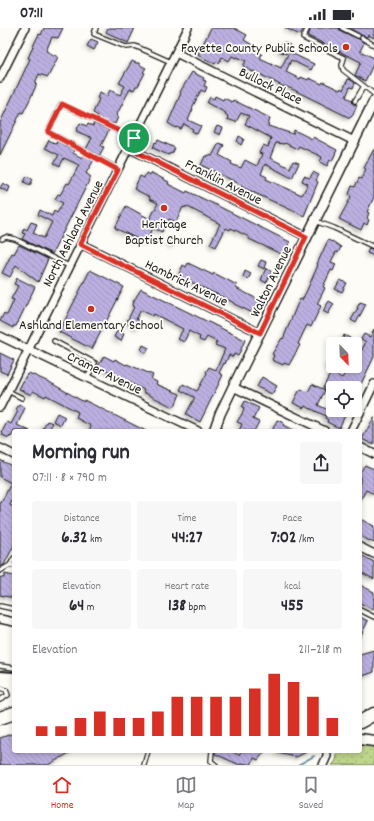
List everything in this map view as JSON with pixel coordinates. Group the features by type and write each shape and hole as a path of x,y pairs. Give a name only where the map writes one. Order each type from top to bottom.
{"main road":[{"path":"0,718 12,714"},
{"path":"362,721 374,714"},
{"path":"362,739 374,741"}],"street":[{"path":"0,78 25,28"},
{"name":"North Ashland Avenue","path":"0,407 188,28"},
{"name":"Bullock Place","path":"176,53 354,141"},
{"name":"Walton Avenue","path":"215,429 220,414 374,101"},
{"name":"Franklin Avenue","path":"129,148 306,237"},
{"name":"Hambrick Avenue","path":"80,244 260,333"},
{"name":"Cramer Avenue","path":"0,336 194,429"},
{"path":"352,429 374,384"},
{"path":"233,388 321,429"},
{"path":"0,448 12,454"},
{"path":"362,448 374,454"},
{"path":"362,549 374,554"},
{"path":"0,619 12,622"},
{"path":"323,765 327,753"}],"lane":[{"path":"96,28 94,34 126,48 135,46 171,62"},
{"path":"308,28 303,38 344,58 342,65 343,70 374,94"},
{"path":"342,28 374,45"},
{"path":"355,101 364,86"},
{"path":"118,170 48,132 62,104 134,138"},
{"path":"314,221 334,228 374,247"},
{"path":"2,239 6,237 15,239 69,266"},
{"path":"54,341 95,363 87,378"},
{"path":"8,391 22,398"},
{"path":"0,571 12,566"},
{"path":"0,606 12,609"},
{"path":"362,611 374,617"},
{"path":"0,666 12,668"},
{"path":"0,688 6,690 8,695 0,700"},
{"path":"144,765 147,753"},
{"path":"212,753 211,761 216,765"}],"green space":[{"path":"362,745 374,747 374,765 332,765 336,759 337,753 362,753"}],"building":[{"path":"44,28 63,28 58,38 52,37 46,51 58,57 48,77 39,74 35,83 36,86 30,99 23,113 21,112 0,155 0,123 30,59 28,58 35,42 39,34 41,35"},
{"path":"108,28 135,28 128,43 106,32"},
{"path":"211,28 234,28 247,35 244,40 259,49 258,52 262,54 260,58 281,68 289,52 314,64 311,70 291,60 286,72 300,79 301,77 308,80 309,78 322,84 323,82 340,90 341,88 343,90 348,79 351,80 355,83 353,88 350,87 346,97 352,100 353,104 357,105 353,115 350,118 254,71 253,72 243,66 246,61 237,57 232,56 229,61 222,57 219,63 216,62 215,64 202,57 198,54"},
{"name":"Fayette County Public Schools","path":"285,28 304,28 300,35"},
{"name":"Fayette County Public Schools","path":"311,28 339,28 341,31 359,39 364,43 360,51 374,58 374,63 365,81 355,75 361,62 308,36"},
{"path":"349,28 374,28 374,38 368,35 367,37 361,35"},
{"path":"91,39 98,42 94,50 87,46"},
{"path":"283,42 290,45 286,54 279,51"},
{"path":"132,61 139,63 146,68 143,72 145,73 138,86 136,86 134,90 130,89 116,116 118,117 115,124 97,118 98,116 93,113 99,99 97,98 100,92 107,96 110,90 120,95 125,86 119,83"},
{"path":"192,72 204,78 203,80 206,81 204,86 207,87 205,92 201,90 188,120 201,126 197,134 192,131 193,129 184,124 181,129 168,123 181,93 180,92"},
{"path":"215,96 232,102 233,100 270,118 268,126 293,134 294,130 312,139 313,137 337,150 332,161 330,160 327,166 320,162 322,157 299,146 297,149 285,143 276,143 270,158 290,168 293,161 299,163 292,178 265,164 261,174 267,177 266,179 302,195 308,184 302,181 304,176 310,178 313,172 319,175 316,180 318,182 304,216 242,187 242,185 201,165 205,156 212,156 219,143 224,145 219,155 232,162 231,164 241,168 245,160 257,166 262,154 259,153 263,145 268,147 271,138 245,124 249,116 241,113 236,122 227,119 228,116 225,114 226,113 207,103 210,97 214,99"},
{"path":"80,123 87,126 88,124 93,126 94,123 109,130 101,146 104,147 99,156 86,149 92,138 76,131"},
{"path":"217,126 223,128 220,135 214,132"},
{"path":"239,136 244,139 241,145 237,142"},
{"path":"49,140 56,144 57,141 74,150 73,153 82,158 84,154 94,160 86,173 91,177 52,254 22,239 25,234 22,233 24,228 27,230 31,222 37,224 33,233 44,238 52,222 38,215 40,210 52,216 54,211 57,213 63,203 55,199 58,194 60,195 67,183 69,184 79,165 64,158 60,166 54,163 59,155 45,148"},
{"path":"158,140 175,148 172,154 170,153 169,155 153,148 155,142 156,143"},
{"path":"374,149 374,197 367,212 369,213 367,218 369,220 367,225 364,223 361,230 339,219 351,197 349,194 352,186 355,187 359,178 361,179 366,169 364,168"},
{"path":"146,173 151,175 152,173 169,182 168,184 186,193 187,191 290,242 283,255 249,239 249,237 231,228 230,230 226,228 216,247 210,244 220,224 186,206 185,208 183,207 176,222 169,219 162,232 153,228 146,243 115,228 126,206 150,219 158,203 134,189 140,176 144,178"},
{"path":"27,176 33,179 30,185 24,182"},
{"path":"3,183 10,187 8,192 0,188"},
{"path":"171,237 176,240 173,246 168,243"},
{"path":"328,240 341,247 338,253 336,252 331,262 336,264 333,271 331,270 323,287 325,288 317,304 321,306 311,327 307,325 298,344 300,345 289,365 284,363 283,365 272,360 274,355 272,354 282,338 283,339 297,305 300,299 302,300 307,290"},
{"path":"19,245 48,259 38,282 16,265 10,277 2,273 12,253 14,254"},
{"path":"369,248 374,250 374,256 367,253"},
{"path":"261,260 266,262 264,269 258,266"},
{"path":"188,263 213,275 214,273 237,285 236,288 261,301 255,314 178,276 183,265 186,267"},
{"path":"266,268 272,272 266,283 261,280"},
{"name":"Ashland Elementary School","path":"90,270 124,287 92,349 59,332"},
{"path":"245,271 251,274 248,279 243,277"},
{"path":"17,278 35,287 16,326 13,326 13,328 0,321 4,313 7,315 14,300 11,299 18,286 14,284"},
{"path":"340,280 347,283 342,292 335,289"},
{"path":"141,289 245,340 238,356 234,354 233,357 229,355 225,364 224,363 219,373 223,375 200,422 186,414 194,397 180,390 183,384 197,391 209,367 216,370 225,349 215,345 217,342 207,337 204,342 199,340 200,337 189,331 184,342 178,339 183,329 154,314 153,316 141,310 136,319 141,321 138,328 127,323 134,307 132,306 134,303 133,302"},
{"path":"329,301 334,304 328,314 323,311"},
{"path":"360,302 366,304 356,323 351,320"},
{"path":"374,329 374,357 362,382 326,381 330,373 342,378 345,373 362,373 362,349 366,342 362,340 362,337 364,334 370,337"},
{"path":"117,331 124,334 121,341 114,337"},
{"path":"143,345 149,348 146,353 141,350"},
{"path":"0,353 14,360 7,374 0,371"},
{"path":"104,356 153,375 151,379 157,382 156,384 180,394 175,406 173,407 143,392 144,390 128,382 127,384 120,380 121,378 98,366"},
{"path":"29,373 51,383 84,402 84,400 142,429 90,429 91,426 76,418 78,412 46,395 45,397 33,391 31,395 19,389 27,374 28,375"},
{"path":"262,377 277,386 272,394 257,387"},
{"path":"312,384 325,390 318,405 326,409 326,416 305,406 304,408 293,403 301,389 308,392"},
{"path":"245,401 259,408 253,419 259,422 255,429 240,429 242,424 237,422 243,412 244,408 242,407"},
{"path":"19,404 25,408 17,425 26,429 12,429 12,435 9,438 2,435 2,432 7,422 11,424 18,411 16,410"},
{"path":"57,413 65,417 61,425 53,421"},
{"path":"326,416 344,417 339,428 327,422 328,420 325,418"},
{"path":"374,417 374,445 362,439"},
{"path":"277,420 284,423 283,425 291,429 273,429"},
{"path":"47,421 53,423 49,429 43,429"},
{"path":"0,460 12,466 12,501 10,505 12,506 12,549 4,565 0,567 0,501 2,501 11,483 0,477"},
{"path":"365,465 374,469 374,494 366,490 362,497 362,469"},
{"path":"362,520 374,526 374,543 362,537"},
{"path":"363,556 374,562 374,579 362,573"},
{"path":"5,574 12,576 12,598 0,595 0,577 4,578"},
{"path":"362,586 374,592 374,610 362,604"},
{"path":"362,618 368,621 362,633"},
{"path":"374,650 374,672 362,676 362,653"},
{"path":"12,734 12,753 69,753 48,765 0,765 0,738"},
{"path":"235,753 239,755 240,753 263,753 258,760 254,758 251,765 242,763 242,765 240,765 215,754"},
{"path":"277,753 305,753 296,757"}],"waterway":[{"path":"298,765 314,756"}],"railway":[{"path":"0,671 12,672"}],"place":[{"name":"Fayette County Public Schools","path":"346,47"},
{"name":"Heritage Baptist Church","path":"164,208"},
{"name":"Ashland Elementary School","path":"91,309"}],"route":[{"path":"62,104 134,138 129,148 306,237 260,333 80,244 118,170 48,132 62,104"}]}
